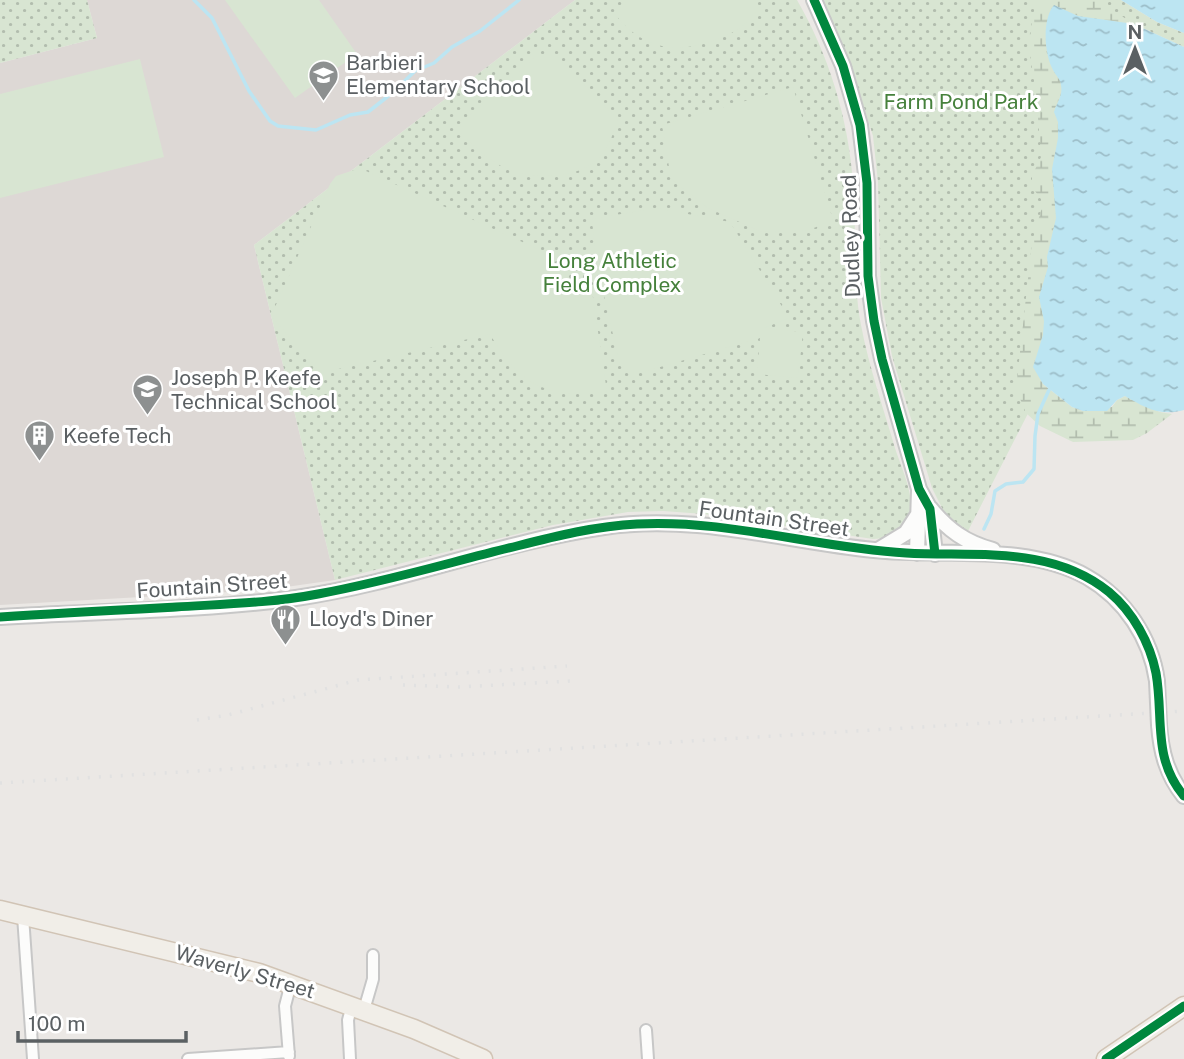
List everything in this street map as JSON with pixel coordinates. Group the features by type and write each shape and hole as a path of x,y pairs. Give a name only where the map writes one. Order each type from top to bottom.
{"main road":[{"name":"Waverly Street","path":"0,910 211,960 291,983 358,1008 457,1053 483,1059"},
{"path":"1106,1059 1184,1006"}],"street":[{"name":"Dudley Road","path":"814,0 843,66 860,125 867,183 868,276 873,321 924,508 934,533 935,554"},
{"name":"Dudley Road","path":"917,553 924,508"},
{"path":"877,551 906,533 924,508 960,537 980,547 1018,557"},
{"name":"Fountain Street","path":"0,617 231,604 306,596 357,586 544,539 622,525 692,524 877,551 1018,557 1064,567 1088,578 1111,594 1129,614 1143,636 1153,660 1165,763 1172,780 1184,796"},
{"path":"23,916 33,1059"},
{"path":"350,1059 348,1020 358,1008 373,979 373,955"},
{"path":"188,1059 289,1056 285,1006 291,983"},
{"path":"646,1030 648,1059"}],"shaded area":[{"name":"Joseph P. Keefe Technical School","path":"87,0 575,0 254,245 335,580 265,590 0,605 0,63 97,38"}],"green space":[{"path":"0,0 87,0 97,38 0,63"},
{"path":"225,0 319,0 357,54 295,98"},
{"name":"Long Athletic Field Complex","path":"575,0 797,0 819,43 842,111 853,182 861,325 876,387 908,486 910,516 903,527 892,535 873,539 704,514 628,512 553,525 335,580 254,245"},
{"path":"627,0 755,0 756,12 742,26 725,36 698,45 671,47 646,41 625,25 615,14"},
{"name":"Farm Pond Park","path":"822,0 1121,0 1157,22 1184,33 1184,47 1134,24 1043,384 967,533 944,512 932,488 892,356 881,298 878,182 873,136 850,63"},
{"path":"1036,0 1097,0 1134,24 1078,16 1054,5 1048,20 1047,55 1060,81 1061,89 1054,111 1058,122 1052,169 1056,218 1047,257 1048,267 1039,297 1044,321 1043,335 1034,360 1043,384 1072,407 1083,411 1112,407 1117,400 1125,396 1160,412 1172,414 1133,440 1073,442 1040,426 1026,413 1016,389 1032,242 1042,207 1041,199 1032,187 1032,176 1041,157 1036,92 1028,44"},
{"path":"535,57 558,57 618,120 599,158 578,171 538,176 512,171 477,149 456,128"},
{"path":"140,59 164,157 0,198 0,94"},
{"path":"793,87 833,220 809,230 762,232 708,208 671,179 662,125"},
{"path":"354,170 366,171 551,255 537,289 580,281 592,291 607,392 568,393 538,385 512,366 490,334 321,373 271,316 330,184 336,176"},
{"path":"656,208 730,222 789,318 764,328 803,332 798,378 757,374 760,338 636,374 620,365 596,261 592,219"}],"water":[{"path":"1121,0 1184,0 1184,33 1157,22"},
{"path":"1054,5 1078,16 1134,24 1184,47 1184,410 1160,412 1125,396 1107,411 1083,411 1072,407 1043,384 1033,367 1043,335 1044,321 1039,297 1048,267 1047,257 1056,218 1052,169 1058,122 1054,112 1061,89 1046,46 1046,28"}],"waterway":[{"path":"194,0 212,18 249,91 270,121 278,126 316,130 350,115 368,112 415,71 434,63 452,47 480,31 519,0"},
{"path":"984,529 991,514 995,491 1006,484 1023,482 1034,469 1038,414 1049,390"}],"railway":[{"path":"197,720 228,715 358,680 567,666"},
{"path":"403,685 459,687 571,681"},
{"path":"0,783 1184,711"}],"cycle path":[{"path":"814,0 843,66 860,125 867,183 868,276 874,321 882,359 919,489 930,509 935,554"},
{"path":"0,617 230,604 301,597 368,584 561,535 637,524 704,526 906,553 1012,556 1063,567 1086,577 1109,592 1126,609 1150,650 1156,673 1163,752 1174,782 1184,796"},
{"path":"1106,1059 1184,1006"}],"place":[{"name":"Barbieri Elementary School","path":"323,102"},
{"name":"Joseph P. Keefe Technical School","path":"148,417"},
{"name":"Keefe Tech","path":"40,463"},
{"name":"Lloyd's Diner","path":"286,646"}]}
